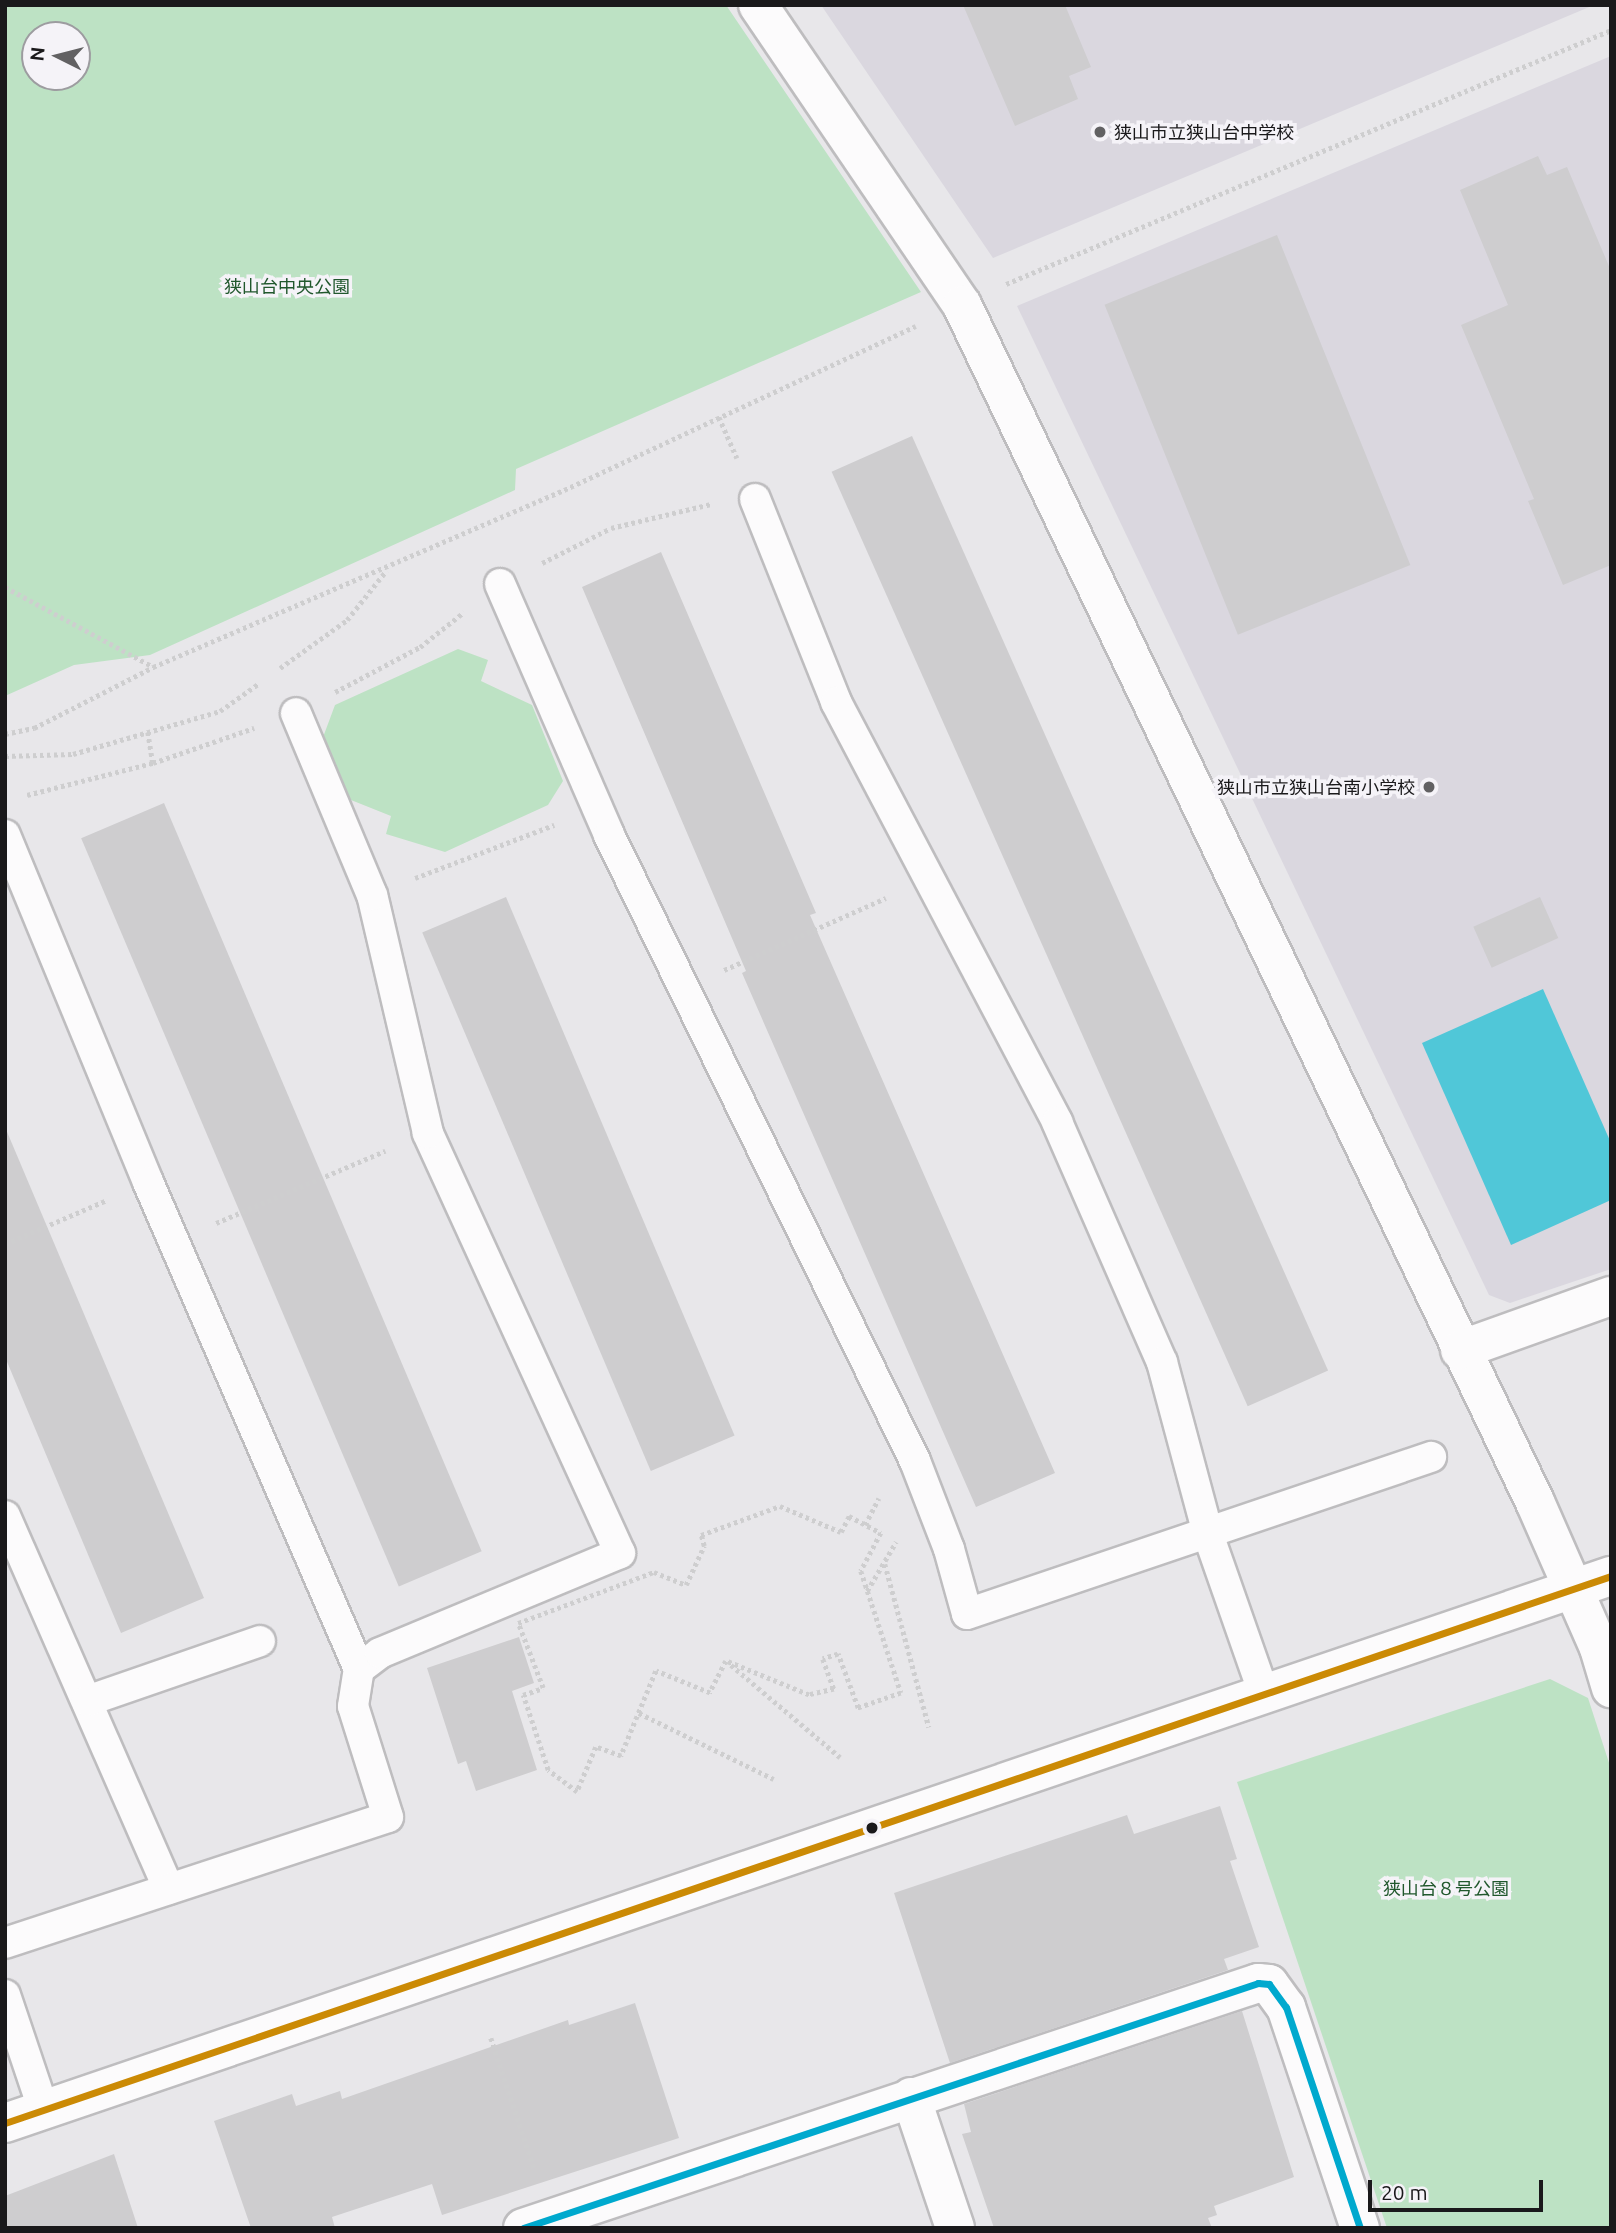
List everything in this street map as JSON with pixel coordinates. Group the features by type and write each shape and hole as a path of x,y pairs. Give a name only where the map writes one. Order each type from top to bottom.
{"street":[{"path":"758,5 962,305 1573,1589 1611,1688"},
{"path":"1460,1350 1611,1296"},
{"path":"5,2123 1611,1576"},
{"path":"543,2225 1246,1984 1269,1984 1286,2007 1360,2228"},
{"path":"911,2097 955,2228"}],"lane":[{"path":"755,499 836,702 1056,1122 1162,1362 1208,1534 1264,1694"},
{"path":"500,584 597,809 915,1461 949,1549 967,1614 1431,1457"},
{"path":"296,713 372,895 428,1133 620,1553 380,1653 359,1669"},
{"path":"5,835 148,1182 359,1669 353,1706 388,1817 5,1943"},
{"path":"5,1516 169,1889"},
{"path":"87,1701 260,1641"},
{"path":"5,1995 44,2111"}],"path":[{"path":"996,289 1611,30"},
{"path":"5,734 34,728 153,667 386,570 923,322"},
{"path":"500,584 611,528 701,505 755,499"},
{"path":"273,673 347,620 386,570"},
{"path":"5,587 153,667"},
{"path":"5,756 73,754 220,711 262,681"},
{"path":"148,732 153,763"},
{"path":"372,895 597,809"},
{"path":"685,987 930,878"},
{"path":"174,1241 428,1133"},
{"path":"5,1244 148,1182"},
{"path":"780,1506 841,1532 849,1516 880,1533 861,1571 901,1693 858,1708 838,1654 823,1659 834,1689 809,1695 726,1661 710,1693 656,1671 621,1756 596,1747 577,1792 548,1770 523,1695 543,1688 518,1623 654,1572 686,1585 704,1546 701,1535 780,1506"},
{"path":"885,1564 929,1727"},
{"path":"726,1661 840,1757"},
{"path":"639,1713 774,1779"},
{"path":"491,2038 543,2225"}],"shaded area":[{"name":"狭山市立狭山台中学校","path":"821,5 1594,5 993,258"},
{"name":"狭山市立狭山台南小学校","path":"1611,56 1611,1269 1510,1303 1489,1295 1017,306"}],"green space":[{"name":"狭山台中央公園","path":"5,5 726,5 921,292 516,469 515,490 150,655 74,665 5,696"},
{"path":"458,649 488,660 481,681 532,705 563,781 548,805 445,852 386,834 391,816 336,794 319,748 335,705"},
{"name":"狭山台８号公園","path":"1550,1679 1588,1698 1611,1769 1611,2228 1387,2228 1237,1782"}],"water":[{"path":"1543,989 1611,1143 1611,1200 1511,1245 1422,1043"}],"building":[{"path":"963,5 1065,5 1091,67 1069,76 1078,99 1015,126"},
{"path":"1538,156 1547,175 1567,167 1611,271 1611,565 1563,585 1528,501 1534,499 1461,325 1508,305 1460,190"},
{"path":"1277,235 1410,565 1238,635 1105,305"},
{"path":"912,436 1328,1371 1248,1406 832,472"},
{"path":"661,552 816,913 810,915 1055,1473 976,1507 742,973 746,971 582,587"},
{"path":"164,803 482,1551 399,1587 81,838"},
{"path":"506,897 735,1435 651,1471 422,933"},
{"path":"1540,897 1558,938 1492,968 1473,927"},
{"path":"5,1127 204,1598 121,1633 5,1357"},
{"path":"519,1637 534,1683 512,1691 537,1770 476,1791 466,1761 458,1764 427,1668"},
{"path":"1220,1806 1237,1859 1230,1861 1259,1947 1224,1959 1228,1970 950,2063 894,1893 1127,1815 1134,1834"},
{"path":"635,2003 679,2138 442,2215 432,2184 332,2217 335,2228 251,2228 214,2121 292,2094 296,2106 340,2091 342,2099 568,2020 569,2025"},
{"path":"1242,2011 1294,2177 1214,2206 1217,2215 1208,2218 1212,2228 994,2228 962,2134 971,2132 964,2104"},
{"path":"114,2154 138,2228 5,2228 5,2196"}],"transit line":[{"path":"5,2123 1611,1576"},
{"path":"523,2228 1258,1983 1269,1984 1286,2007 1360,2228"}],"place":[{"name":"狭山市立狭山台中学校","path":"1100,132"},
{"name":"狭山市立狭山台南小学校","path":"1429,787"}]}
